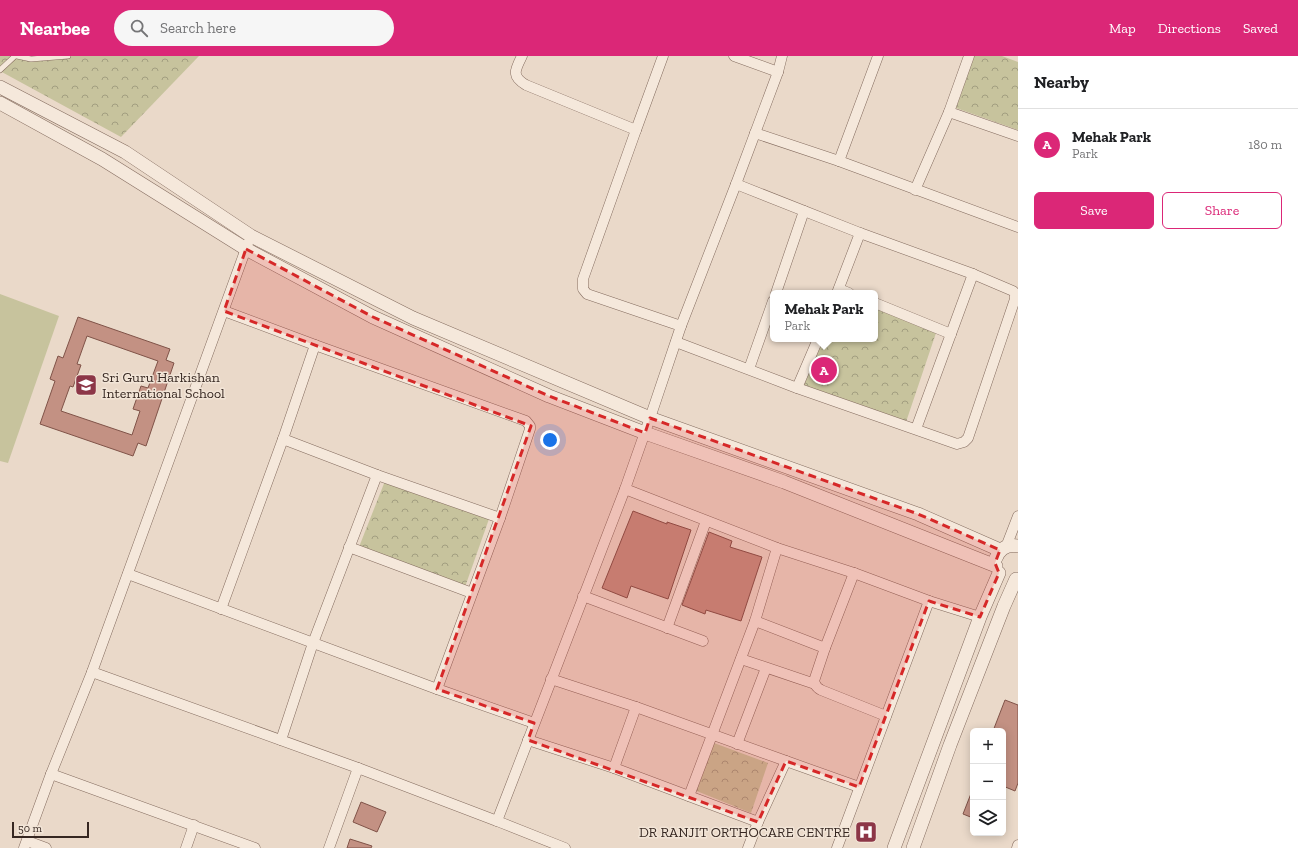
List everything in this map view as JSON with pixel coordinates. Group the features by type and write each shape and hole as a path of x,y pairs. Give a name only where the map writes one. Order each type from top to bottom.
{"street":[{"path":"522,56 516,70 516,77 520,82 636,130"},
{"path":"663,56 583,280 583,289 587,294 681,326"},
{"path":"734,56 778,72"},
{"path":"497,821 645,433 681,326 778,72 782,56"},
{"path":"839,161 878,56"},
{"path":"915,190 949,112 969,56"},
{"path":"0,87 125,152 251,236 412,318 650,418 918,514 1008,548"},
{"path":"0,103 102,159 246,248 373,318 549,396 645,433 784,482 997,569 1006,579 1017,579 1004,606 913,848"},
{"path":"949,112 1018,136"},
{"path":"755,133 839,161 1018,227"},
{"path":"676,342 797,388 957,444 962,444 968,438 1015,295 1013,290 860,233 736,184"},
{"path":"777,290 804,211"},
{"path":"838,290 860,233"},
{"path":"46,848 26,844 51,774 92,672 251,236"},
{"path":"916,429 973,274"},
{"path":"878,304 951,334"},
{"path":"749,369 770,310"},
{"path":"224,311 526,421 529,424 530,429 500,518 437,689"},
{"path":"797,388 817,342"},
{"path":"221,609 283,439 315,345"},
{"path":"283,439 377,475 500,518"},
{"path":"281,740 313,643 377,475"},
{"path":"624,489 777,548 854,573 929,601 980,617"},
{"path":"894,848 997,569 996,556 1008,548 1018,516"},
{"path":"667,628 706,521"},
{"path":"349,547 472,593"},
{"path":"689,796 755,621 777,548"},
{"path":"815,684 814,681 825,648 854,573"},
{"path":"128,574 437,689 534,723"},
{"path":"582,596 703,641"},
{"path":"837,848 929,601"},
{"path":"755,621 825,648"},
{"path":"741,659 815,684 821,690 886,716"},
{"path":"737,744 766,668"},
{"path":"92,672 358,768 565,848"},
{"path":"551,679 636,707 859,787"},
{"path":"614,768 636,707"},
{"path":"528,740 614,768 758,822"},
{"path":"748,848 758,822 786,761"},
{"path":"329,848 358,768"},
{"path":"51,774 255,848"},
{"path":"186,848 194,825"}],"lane":[{"path":"0,70 16,56 31,59 68,56"}],"highlighted area":[{"path":"246,249 373,317 549,396 645,433 650,418 918,514 1000,550 995,563 999,573 980,617 929,601 859,787 786,761 758,822 528,740 534,723 437,689 531,426 224,311"}],"green space":[{"path":"0,56 199,56 121,137 0,71"},
{"path":"974,56 1002,56 1018,62 1018,130 956,108"},
{"path":"0,294 59,316 8,463 0,461"},
{"path":"878,308 936,333 906,422 804,385 823,342 878,342"},
{"path":"385,481 489,519 465,587 359,547"},
{"path":"714,743 768,763 751,813 694,790"}],"building":[{"path":"78,317 170,349 166,360 174,363 146,446 138,443 133,456 40,424 55,381 50,379 58,356 63,358","holes":["87,336 158,361 148,388 141,386 133,409 140,411 132,435 61,411 70,386 73,387 81,365 77,364"]},
{"path":"633,511 667,524 667,522 691,530 668,599 631,586 627,598 602,588"},
{"path":"709,532 732,541 730,547 762,557 741,621 706,610 705,614 682,605"},
{"path":"1005,700 1018,705 1018,783 1015,791 1006,787 1006,728 994,728"},
{"path":"970,796 970,817 963,814"},
{"path":"361,802 386,812 377,832 353,822"},
{"path":"350,839 372,846 371,848 347,848"}],"place":[{"name":"Mehak Park","path":"824,370"},
{"name":"Sri Guru Harkishan International School","path":"86,385"},
{"name":"DR RANJIT ORTHOCARE CENTRE","path":"866,832"}]}
